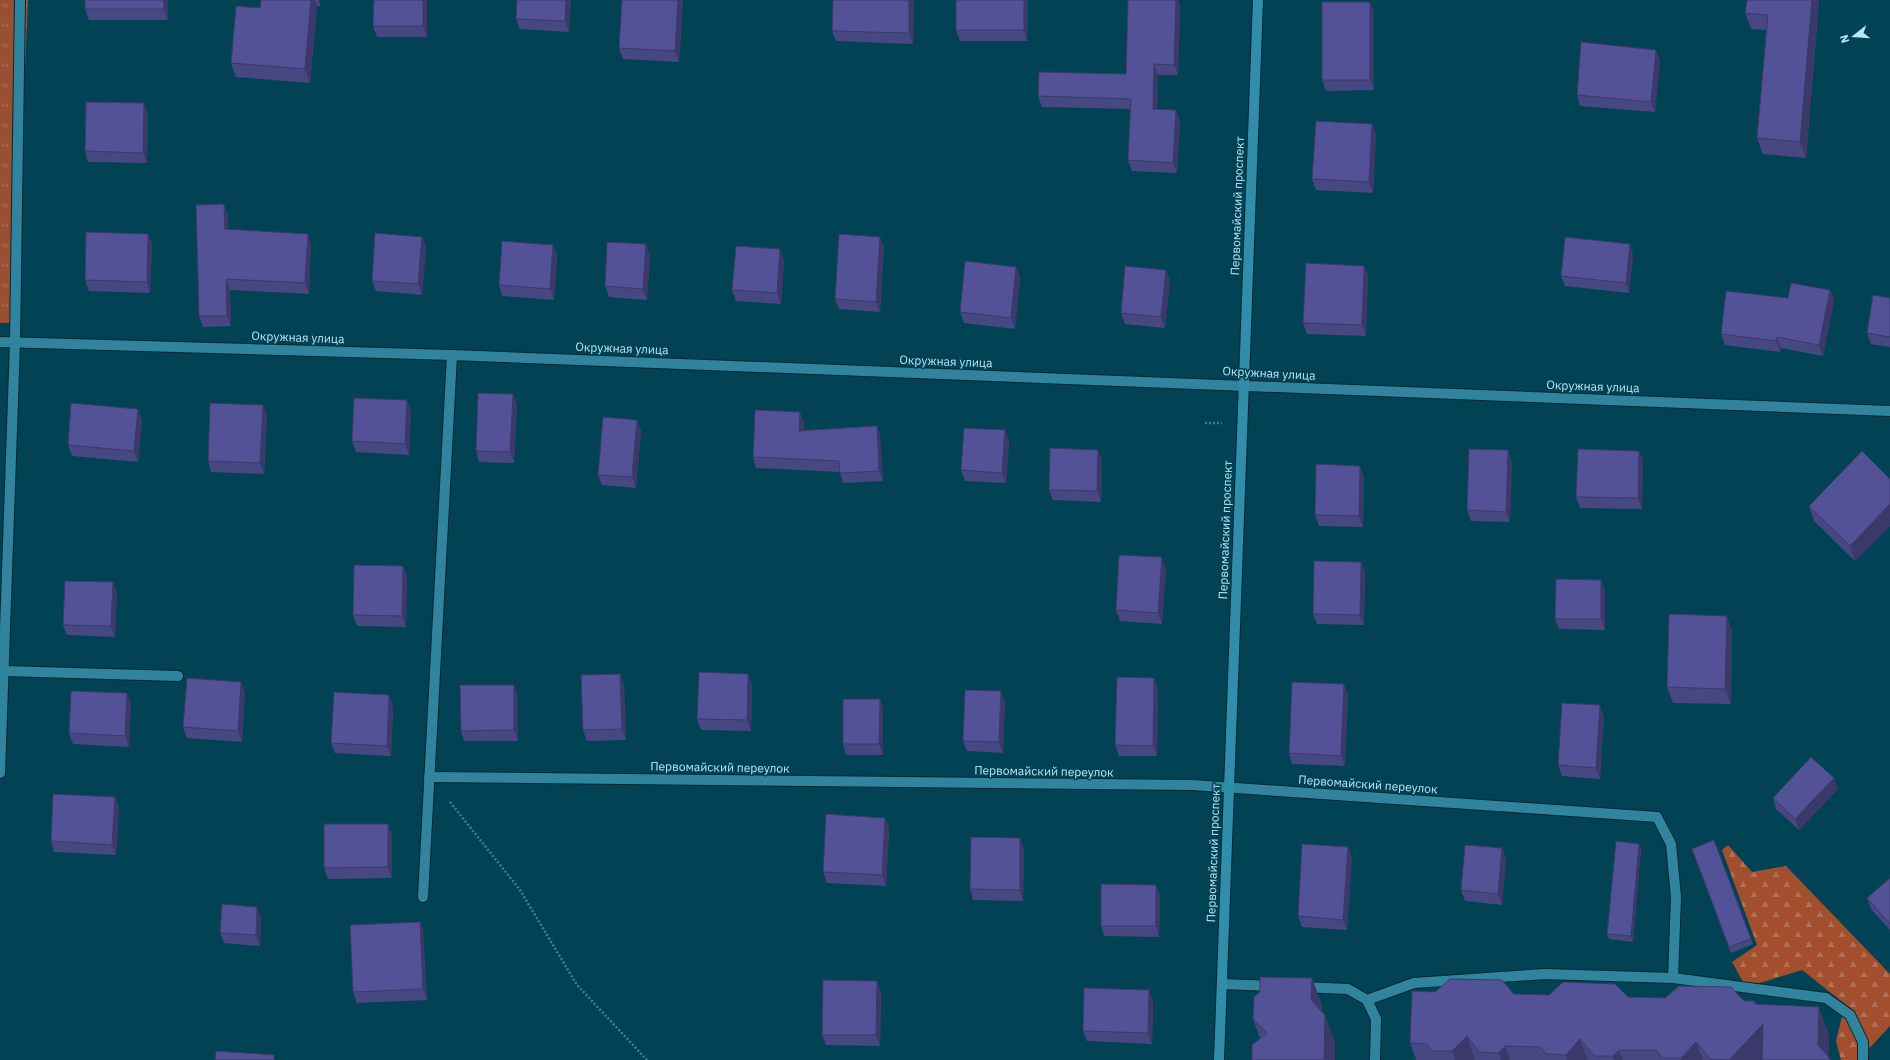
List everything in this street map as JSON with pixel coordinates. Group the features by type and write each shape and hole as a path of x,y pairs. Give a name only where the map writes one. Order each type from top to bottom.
{"street":[{"path":"0,773 15,342 20,0"},
{"name":"Первомайский проспект","path":"1219,1060 1258,0"},
{"name":"Окружная улица","path":"0,342 452,355 1890,411"},
{"path":"423,897 452,355"},
{"path":"4,671 178,676"},
{"name":"Первомайский переулок","path":"429,777 1184,785 1657,817 1671,844 1676,897 1673,978"},
{"path":"1367,1000 1414,983 1544,974 1673,978 1826,998 1850,1015 1863,1042 1864,1060"},
{"path":"1222,984 1348,990 1367,1000 1376,1019 1374,1060"}],"path":[{"path":"1205,423 1228,423"},
{"path":"429,777 520,890 577,985 647,1060"}],"green space":[{"path":"0,0 28,0 14,323 0,323"},
{"path":"1728,845 1752,872 1786,866 1890,974 1890,1026 1860,1058 1863,1060 1841,1060 1836,1041 1845,1004 1802,970 1746,987 1732,962 1757,945 1722,850"}],"building":[{"path":"85,0 164,0 164,9 85,9"},
{"path":"261,0 311,0 305,69 231,63 236,6 260,8"},
{"path":"374,0 423,0 423,26 373,26"},
{"path":"517,0 566,0 565,21 516,19"},
{"path":"622,0 678,0 675,51 619,48"},
{"path":"833,0 909,0 909,33 832,31"},
{"path":"956,0 1024,0 1024,30 956,30"},
{"path":"1128,0 1176,0 1174,65 1154,64 1153,109 1176,110 1173,163 1128,160 1131,99 1038,96 1039,72 1126,74"},
{"path":"1747,0 1812,0 1800,142 1757,138 1768,15 1745,13"},
{"path":"1322,2 1370,2 1370,80 1322,80"},
{"path":"1581,42 1656,50 1651,102 1577,95"},
{"path":"86,102 144,103 143,153 85,151"},
{"path":"1316,121 1372,124 1369,182 1312,179"},
{"path":"224,204 225,229 308,234 305,283 226,279 227,316 199,316 196,205"},
{"path":"86,232 148,234 147,282 85,280"},
{"path":"375,233 422,237 418,284 372,281"},
{"path":"839,234 880,237 876,302 835,299"},
{"path":"1565,237 1630,244 1626,283 1561,276"},
{"path":"502,241 553,245 550,289 499,285"},
{"path":"607,242 646,244 643,289 605,286"},
{"path":"736,246 780,249 777,293 732,290"},
{"path":"965,261 1016,267 1011,318 960,312"},
{"path":"1306,263 1364,266 1362,325 1303,323"},
{"path":"1125,266 1166,270 1161,317 1121,313"},
{"path":"1791,283 1830,290 1819,345 1777,337 1776,341 1721,334 1726,291 1788,298"},
{"path":"1873,295 1890,298 1890,337 1867,333"},
{"path":"478,393 513,394 510,452 476,451"},
{"path":"354,398 407,400 405,444 352,441"},
{"path":"71,403 138,409 134,451 68,445"},
{"path":"210,403 263,405 260,463 208,461"},
{"path":"755,410 800,412 799,431 877,426 879,471 840,473 839,461 753,457"},
{"path":"603,417 637,420 632,477 598,475"},
{"path":"964,428 1005,430 1002,473 961,470"},
{"path":"1050,448 1098,450 1097,491 1049,490"},
{"path":"1469,449 1508,450 1506,512 1467,510"},
{"path":"1578,449 1639,451 1638,498 1576,497"},
{"path":"1862,451 1890,479 1890,504 1850,546 1809,506"},
{"path":"1316,464 1360,466 1359,516 1315,515"},
{"path":"1119,555 1162,557 1158,613 1116,610"},
{"path":"1314,561 1361,562 1360,615 1313,614"},
{"path":"354,565 403,566 402,616 353,615"},
{"path":"1556,579 1601,580 1601,619 1555,619"},
{"path":"65,581 113,582 111,626 63,625"},
{"path":"1669,614 1727,616 1725,689 1667,687"},
{"path":"699,672 748,674 747,720 697,719"},
{"path":"620,674 622,729 583,730 581,675"},
{"path":"1117,677 1154,678 1153,746 1115,745"},
{"path":"187,678 241,682 238,731 183,727"},
{"path":"1292,682 1344,684 1341,756 1289,753"},
{"path":"460,685 514,685 514,730 461,731"},
{"path":"965,690 1001,691 999,742 963,741"},
{"path":"71,691 127,693 125,736 69,733"},
{"path":"334,692 389,695 387,746 331,743"},
{"path":"843,699 880,699 879,744 843,744"},
{"path":"1562,703 1600,705 1596,768 1558,765"},
{"path":"1811,757 1834,778 1795,819 1773,798"},
{"path":"53,794 115,797 112,845 51,841"},
{"path":"826,814 885,818 882,875 823,872"},
{"path":"324,824 388,824 388,867 324,868"},
{"path":"971,837 1020,838 1020,890 970,889"},
{"path":"1714,840 1751,939 1729,947 1692,849"},
{"path":"1616,841 1639,844 1631,936 1607,934"},
{"path":"1302,844 1348,847 1343,920 1298,916"},
{"path":"1465,845 1502,848 1498,894 1461,890"},
{"path":"1890,878 1890,924 1867,898"},
{"path":"1101,884 1156,885 1156,926 1101,926"},
{"path":"222,904 257,907 256,935 220,933"},
{"path":"420,922 423,989 353,992 350,925"},
{"path":"1260,977 1312,978 1311,1000 1325,1015 1324,1060 1252,1060 1252,1045 1267,1033 1253,1019 1254,997 1260,992"},
{"path":"1450,979 1502,980 1514,994 1549,995 1563,982 1615,984 1628,997 1665,998 1679,986 1731,987 1744,1001 1755,1001 1755,1004 1819,1007 1818,1045 1831,1060 1762,1060 1763,1024 1729,1060 1710,1059 1696,1042 1681,1058 1662,1058 1656,1050 1619,1050 1613,1056 1594,1056 1580,1039 1566,1055 1546,1054 1540,1047 1505,1046 1498,1053 1479,1052 1467,1036 1452,1051 1432,1051 1427,1044 1410,1043 1412,991 1435,992"},
{"path":"823,980 877,981 876,1035 822,1035"},
{"path":"1084,988 1149,990 1148,1033 1083,1031"},
{"path":"216,1051 274,1055 274,1060 215,1060"}]}
